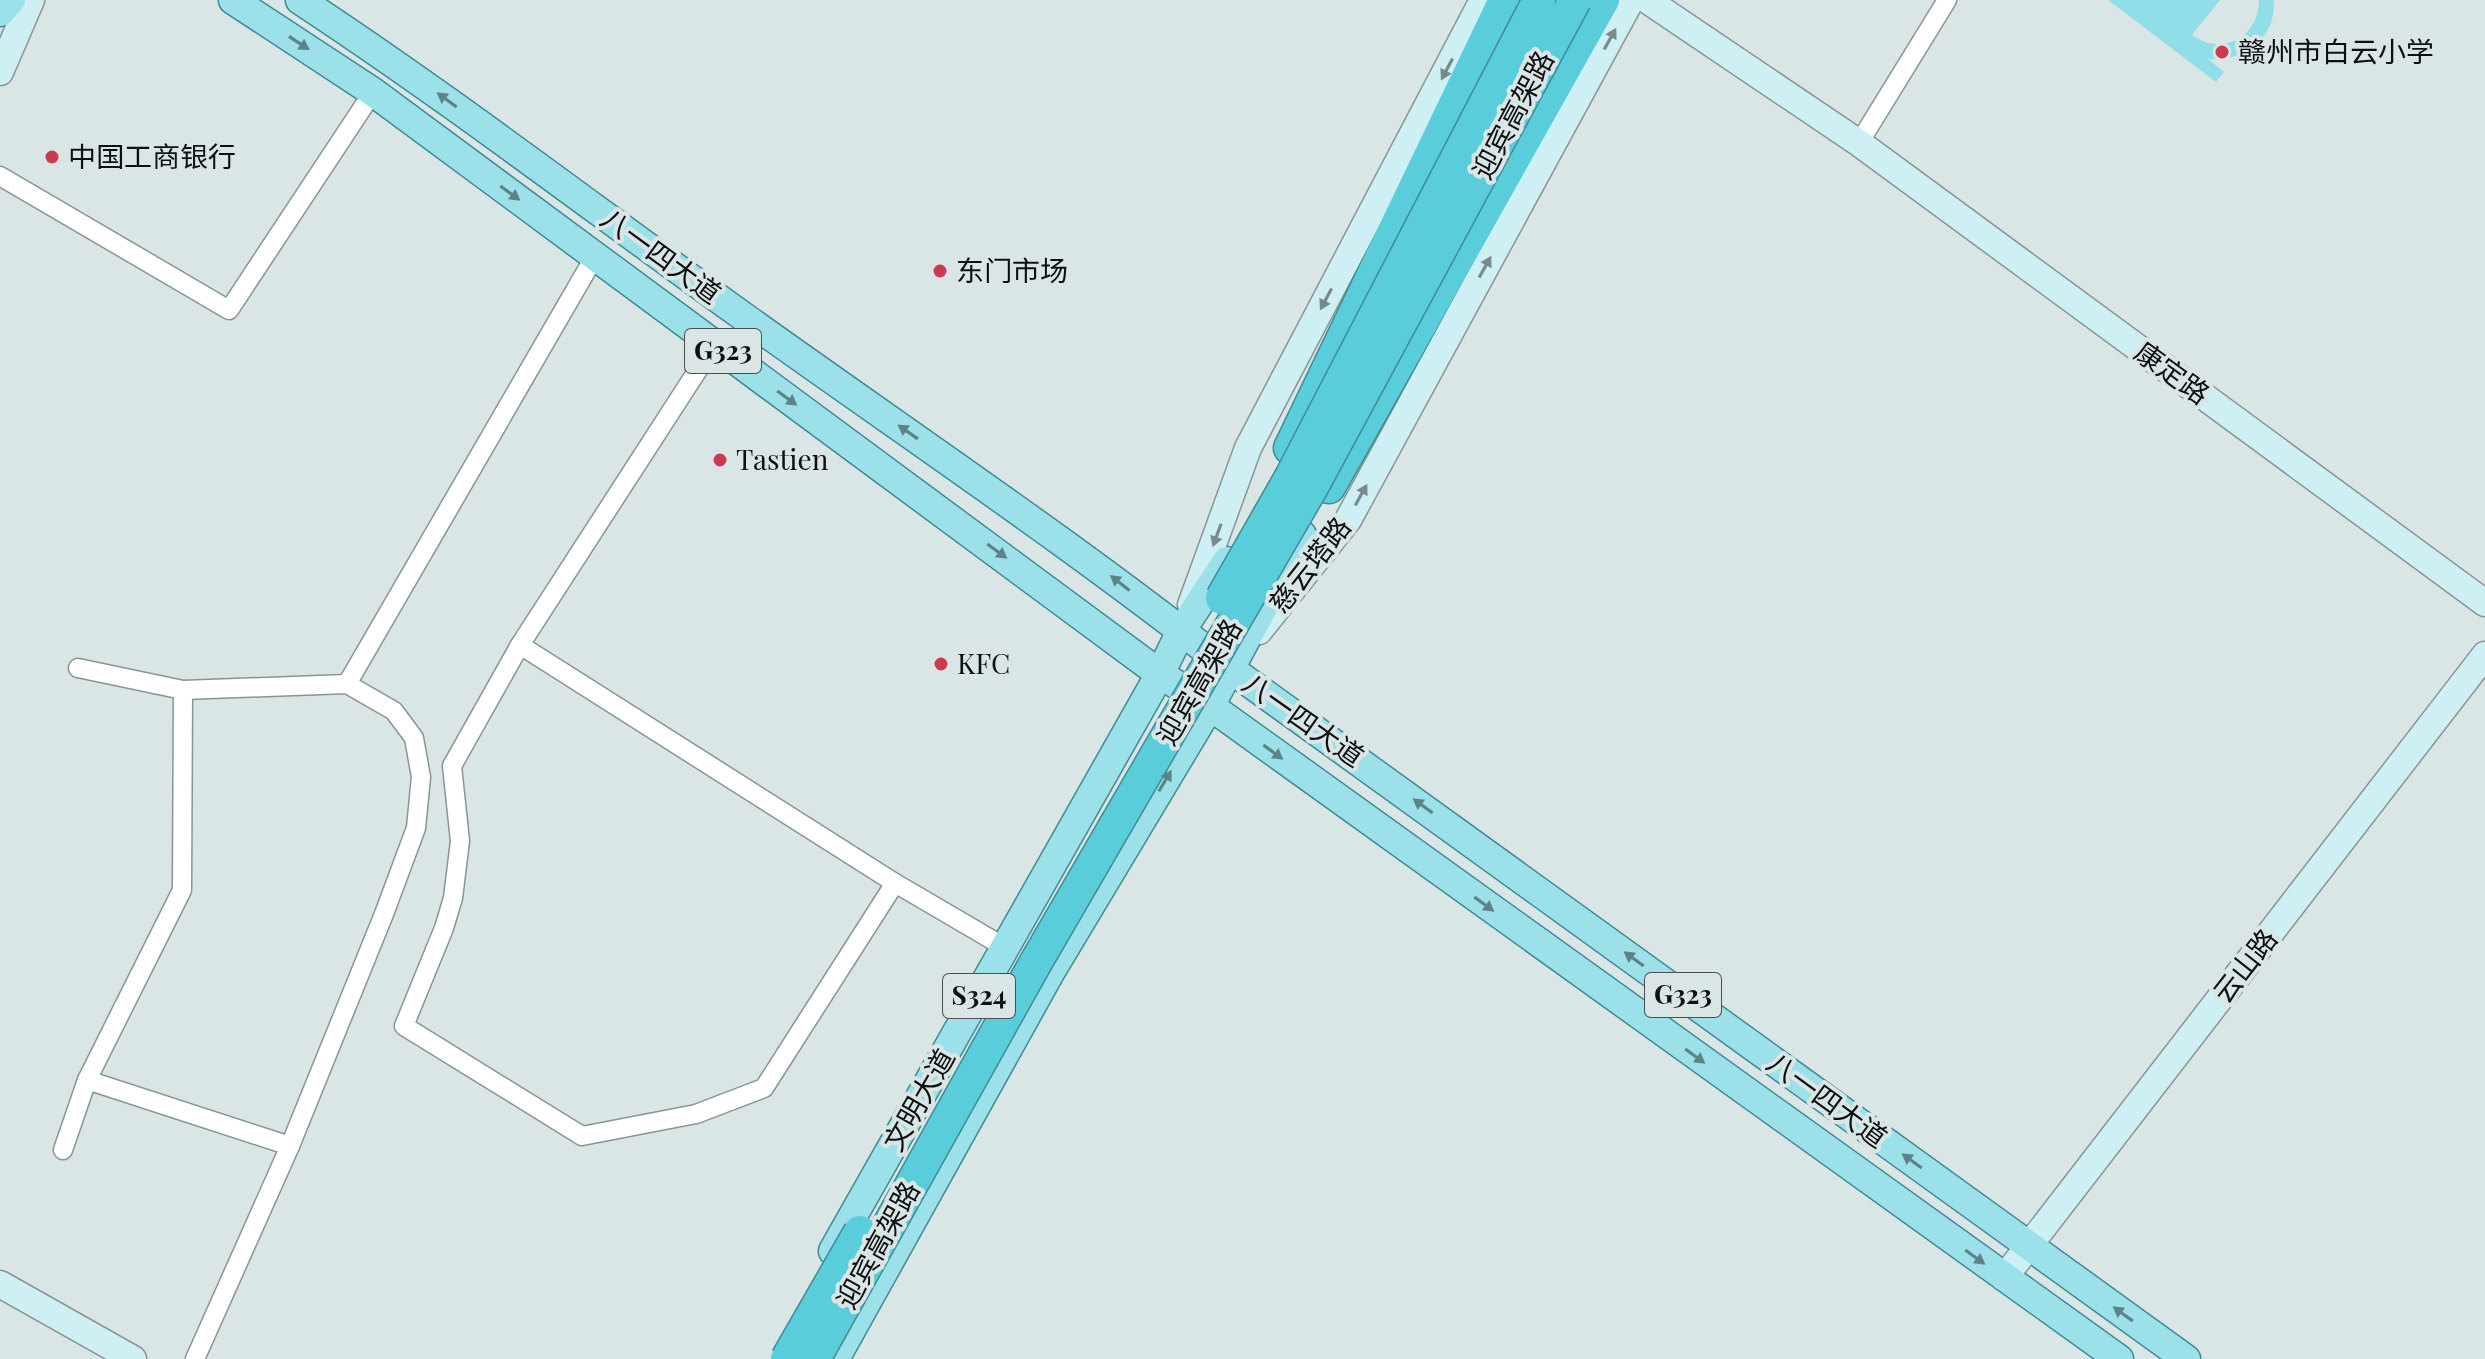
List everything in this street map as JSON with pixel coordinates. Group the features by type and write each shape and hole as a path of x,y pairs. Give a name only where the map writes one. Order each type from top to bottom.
{"highway":[{"path":"1280,469 1505,0"},
{"name":"迎宾高架路","path":"787,1359 1291,477 1539,0"},
{"name":"迎宾高架路","path":"814,1359 1029,976 1312,487 1575,0"},
{"path":"1322,501 1603,0"}],"main road":[{"path":"0,9 3,0"},
{"path":"0,9 11,0"},
{"name":"八一四大道","path":"233,0 373,92 1160,674 1210,706 2119,1359"},
{"name":"八一四大道","path":"300,0 397,64 742,315 1101,569 1229,668 2186,1359"},
{"path":"1181,631 1212,588 1280,469 1519,0"},
{"name":"慈云塔路","path":"1229,668 1322,501 1587,0"},
{"name":"文明大道","path":"771,1359 1006,948 1181,631"},
{"name":"文明大道","path":"835,1359 1051,971 1210,706 1229,668"}],"street":[{"path":"0,72 31,0"},
{"path":"1181,631 1248,448 1483,0"},
{"name":"慈云塔路","path":"1229,668 1348,520 1631,0"},
{"name":"康定路","path":"1647,0 1859,143 2485,603"},
{"path":"1859,143 1947,0"},
{"path":"0,176 229,310 373,92"},
{"path":"347,684 595,256"},
{"path":"714,345 520,645 452,766 460,841 453,898 404,1026 582,1136 696,1114 764,1088 895,883"},
{"path":"520,645 895,883 1006,948"},
{"name":"云山路","path":"2004,1278 2485,655"},
{"path":"78,668 183,690 347,684 394,711 414,738 421,777 416,828 290,1146 195,1359"},
{"path":"63,1150 87,1080 182,890 183,690"},
{"path":"87,1080 290,1146"},
{"path":"0,1284 133,1359"}],"shaded area":[{"path":"2108,0 2220,0 2192,35 2215,44 2237,40 2253,24 2259,0 2274,0 2270,26 2255,45 2234,57 2208,59 2224,72 2216,82"}],"place":[{"name":"赣州市白云小学","path":"2222,52"},
{"name":"中国工商银行","path":"52,157"},
{"name":"东门市场","path":"940,271"},
{"name":"Tastien","path":"720,460"},
{"name":"KFC","path":"941,664"}]}
